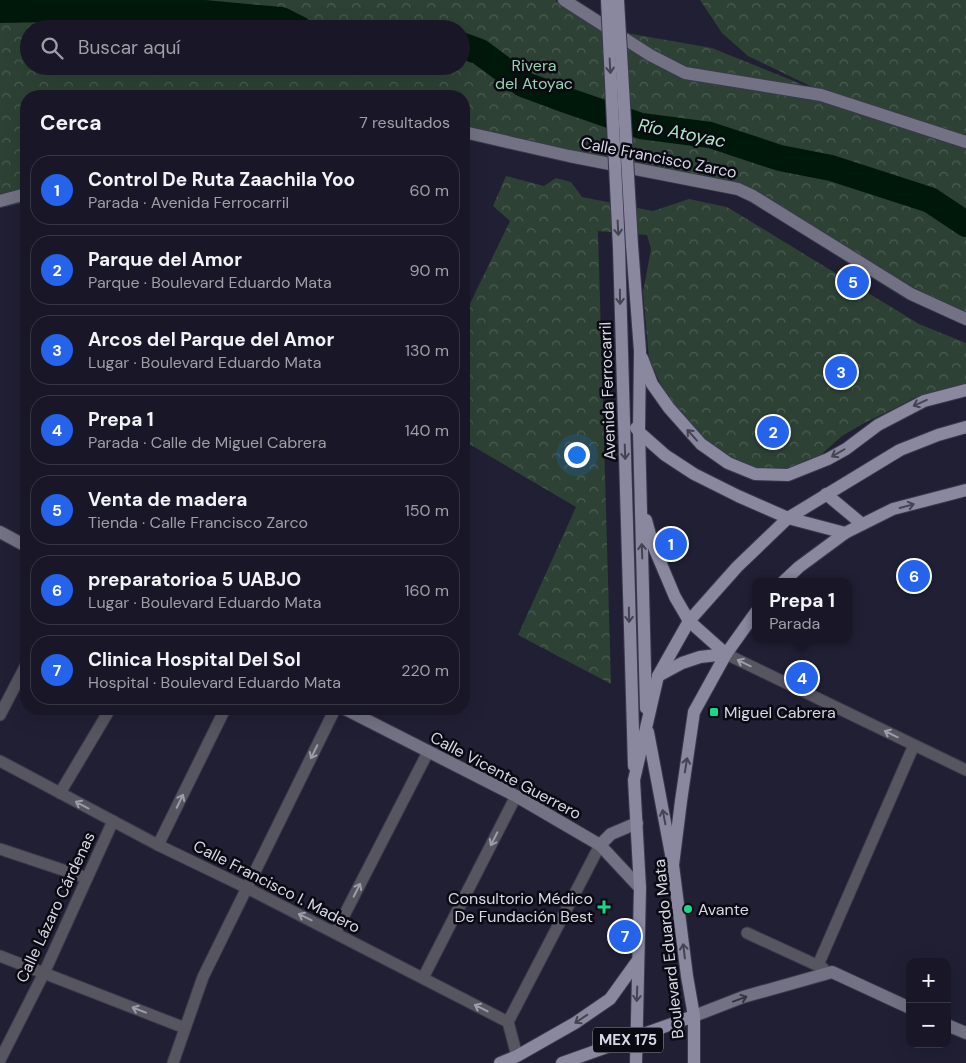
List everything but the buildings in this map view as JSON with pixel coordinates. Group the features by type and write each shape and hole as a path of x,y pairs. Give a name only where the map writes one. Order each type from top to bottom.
{"main road":[{"name":"Avenida Ferrocarril","path":"607,0 619,248 634,780"},
{"name":"Avenida Ferrocarril","path":"618,0 640,351 639,432 647,728 673,865"},
{"path":"640,351 652,384 669,408 701,444 728,463 755,474 788,475 828,459 846,449 878,425 924,401 966,390"},
{"path":"623,404 639,432 664,455 694,474 788,518 845,533"},
{"name":"Boulevard Eduardo Mata","path":"636,1063 640,888 634,780 658,676 689,621 737,567 788,518 900,450 938,435 966,427"},
{"path":"787,578 845,533 862,524 893,509 966,490"},
{"path":"826,494 862,524"},
{"path":"641,504 653,545 675,597 689,621 726,654"},
{"name":"Boulevard Eduardo Mata","path":"694,1063 694,1016 673,865 681,801 694,712 726,654 752,618"},
{"path":"658,676 700,656 726,654"},
{"path":"500,1063 517,1056 575,1023 610,999 638,960"},
{"name":"MEX 175","path":"562,1063 694,1016"}],"street":[{"path":"564,0 650,55 685,72 821,95 966,142"},
{"name":"Calle Francisco Zarco","path":"470,133 569,156 738,189 753,196 911,294 966,319"},
{"path":"0,201 20,196"},
{"path":"0,532 20,543"},
{"path":"726,654 966,770"},
{"path":"0,715 20,677"},
{"path":"60,793 106,715"},
{"path":"158,845 222,715"},
{"path":"173,1063 203,977 332,715"},
{"name":"Calle Vicente Guerrero","path":"356,715 516,796 600,845 640,888"},
{"path":"818,965 914,745"},
{"path":"335,933 428,752"},
{"name":"Calle Francisco I. Madero","path":"0,760 158,845 247,888 508,1022"},
{"path":"424,978 516,796"},
{"name":"Calle Lázaro Cárdenas","path":"0,1060 44,973 113,821"},
{"path":"517,1056 508,1022 600,845 611,834 637,823"},
{"path":"0,849 87,878"},
{"path":"747,933 906,1006"},
{"path":"0,956 185,1028"},
{"name":"MEX 175","path":"694,1016 743,998 832,972"},
{"path":"951,1027 966,1034"}],"green space":[{"name":"Rivera del Atoyac","path":"0,0 555,0 598,28 712,48 831,96 748,56 722,33 700,0 966,0 966,317 753,196 470,134 470,90 20,90 20,203 0,208"},
{"path":"506,176 544,186 556,178 571,182 582,197 653,211 689,199 727,207 919,324 966,343 966,385 914,398 842,436 815,460 780,476 743,470 709,445 670,405 649,359 643,292 651,249 647,235 598,231 611,684 518,635 576,507 470,445 470,304 510,221 493,206"}],"waterway":[{"name":"Río Atoyac","path":"0,10 139,7 281,20"},
{"name":"Río Atoyac","path":"470,48 480,52 523,84 566,100 641,126 710,135 780,158 831,168 930,200 966,224"}],"place":[{"name":"Venta de madera","path":"853,282"},
{"name":"Arcos del Parque del Amor","path":"841,372"},
{"name":"Parque del Amor","path":"773,432"},
{"name":"Control De Ruta Zaachila Yoo","path":"671,544"},
{"name":"preparatorioa 5 UABJO","path":"914,576"},
{"name":"Prepa 1","path":"802,678"},
{"name":"Miguel Cabrera","path":"714,712"},
{"name":"Consultorio Médico De Fundación Best","path":"604,907"},
{"name":"Avante","path":"688,909"},
{"name":"Clinica Hospital Del Sol","path":"625,936"}]}
